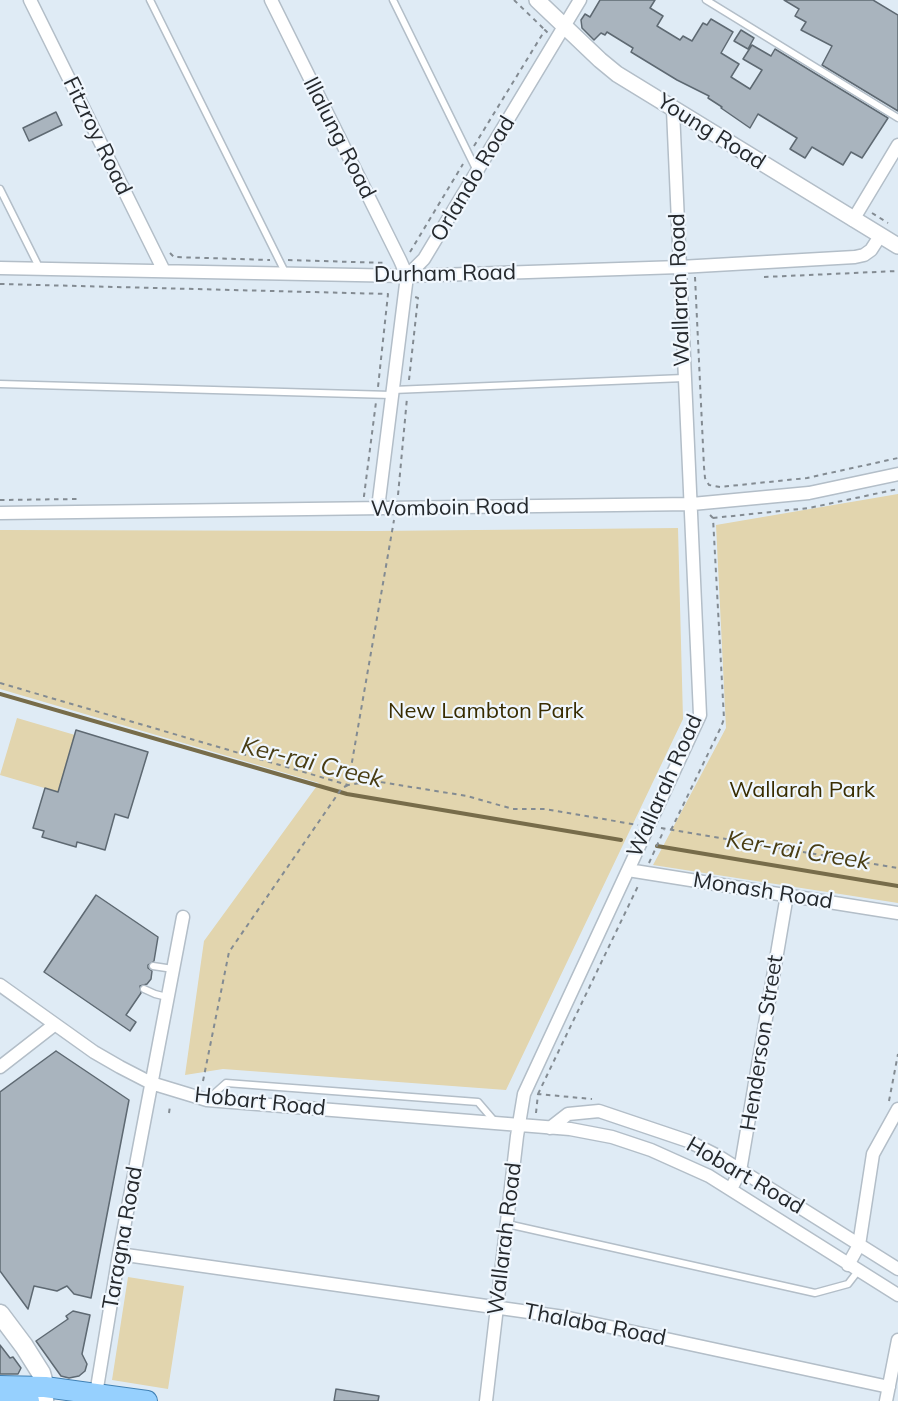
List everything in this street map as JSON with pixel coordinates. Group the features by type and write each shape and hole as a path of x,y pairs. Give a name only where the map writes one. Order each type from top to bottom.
{"main road":[{"path":"0,1314 41,1373 45,1394"},
{"path":"0,1386 45,1394 96,1394 139,1400"},
{"path":"0,1395 29,1401"}],"street":[{"name":"Fitzroy Road","path":"30,0 164,271"},
{"name":"Illalung Road","path":"271,0 406,276"},
{"name":"Young Road","path":"537,0 617,74 898,246"},
{"name":"Orlando Road","path":"406,276 424,259 580,0"},
{"name":"Wallarah Road","path":"486,1401 523,1100 531,1076 700,715 673,110"},
{"path":"853,220 898,145"},
{"name":"Durham Road","path":"0,268 406,276 680,267 855,257 871,250 880,236"},
{"path":"378,508 406,276"},
{"name":"Womboin Road","path":"0,513 692,504 809,493 898,474"},
{"name":"Monash Road","path":"628,870 898,913"},
{"name":"Henderson Street","path":"731,1189 740,1171 787,895"},
{"name":"Taragna Road","path":"96,1394 119,1254 183,917"},
{"name":"Hobart Road","path":"0,985 94,1052 151,1083 207,1100 593,1132 641,1146 688,1166 731,1189 898,1295"},
{"path":"0,1067 54,1025"},
{"path":"853,1268 860,1245 873,1154 898,1109"},
{"name":"Hobart Road","path":"550,1128 568,1114 599,1112 688,1141 718,1155 898,1269"},
{"name":"Thalaba Road","path":"119,1254 564,1317 889,1387"},
{"path":"886,1401 898,1340"}],"lane":[{"path":"150,0 286,275"},
{"path":"393,0 477,172"},
{"path":"706,0 898,118"},
{"path":"0,189 39,269"},
{"path":"0,384 377,395 408,389 684,378"},
{"path":"153,966 173,969"},
{"path":"144,988 167,997"},
{"path":"207,1100 226,1083 478,1102 496,1123"},
{"path":"507,1224 815,1293 848,1284 853,1268"}],"path":[{"path":"514,0 548,33"},
{"path":"410,252 544,30"},
{"path":"872,213 893,226"},
{"path":"166,246 171,256 174,257 273,260"},
{"path":"285,260 390,263"},
{"path":"764,277 898,271"},
{"path":"695,278 704,467 705,478 709,485 720,487 807,478 898,458"},
{"path":"0,284 357,292 393,296"},
{"path":"353,496 364,496 388,296"},
{"path":"407,495 396,495 418,298 415,297"},
{"path":"0,500 79,499"},
{"path":"348,785 396,508"},
{"path":"0,682 348,785"},
{"path":"203,1081 230,952 342,788 348,785 374,781 467,796 513,809 557,811 898,868"},
{"path":"649,863 665,829"},
{"path":"538,1094 639,884"},
{"path":"169,1113 170,1106"}],"green space":[{"name":"Wallarah Park","path":"898,494 898,903 653,865 726,728 716,525"},
{"name":"New Lambton Park","path":"678,528 683,719 506,1090 223,1069 185,1075 204,941 319,783 0,689 0,530 376,531"},
{"path":"17,718 75,735 58,792 0,775"},
{"path":"128,1277 184,1286 168,1389 112,1380"}],"building":[{"path":"600,0 655,0 650,8 663,16 657,26 680,40 683,36 692,41 703,23 707,25 711,19 733,32 721,53 739,64 731,77 750,89 762,70 743,59 752,45 771,56 775,49 888,118 862,158 851,152 843,165 812,147 805,158 790,149 797,138 758,114 750,128 708,98 709,96 631,52 633,48 607,32 605,35 601,33 594,40 582,28 581,20 585,14 590,17"},
{"path":"784,0 873,0 898,15 898,111 822,65 832,46 801,30 806,22 795,16 799,9"},
{"path":"741,30 754,38 748,49 734,41"},
{"path":"56,112 62,125 29,141 23,128"},
{"path":"76,730 148,752 128,818 115,814 105,850 77,842 76,847 42,837 44,831 33,828 45,788 58,792"},
{"path":"96,895 158,937 154,961 148,965 152,971 151,979 147,984 140,986 141,993 126,1015 136,1022 130,1031 44,972"},
{"path":"56,1051 129,1100 91,1298 74,1294 67,1286 57,1291 34,1286 28,1309 0,1271 0,1092"},
{"path":"73,1311 90,1315 82,1354 87,1364 85,1371 79,1376 69,1378 61,1376 36,1341 68,1319 66,1316"},
{"path":"0,1345 21,1368 18,1374 0,1374"},
{"path":"336,1389 379,1396 378,1401 334,1401"}],"waterway":[{"name":"Ker-rai Creek","path":"0,694 347,794 621,840"},
{"name":"Ker-rai Creek","path":"657,846 898,886"}]}
